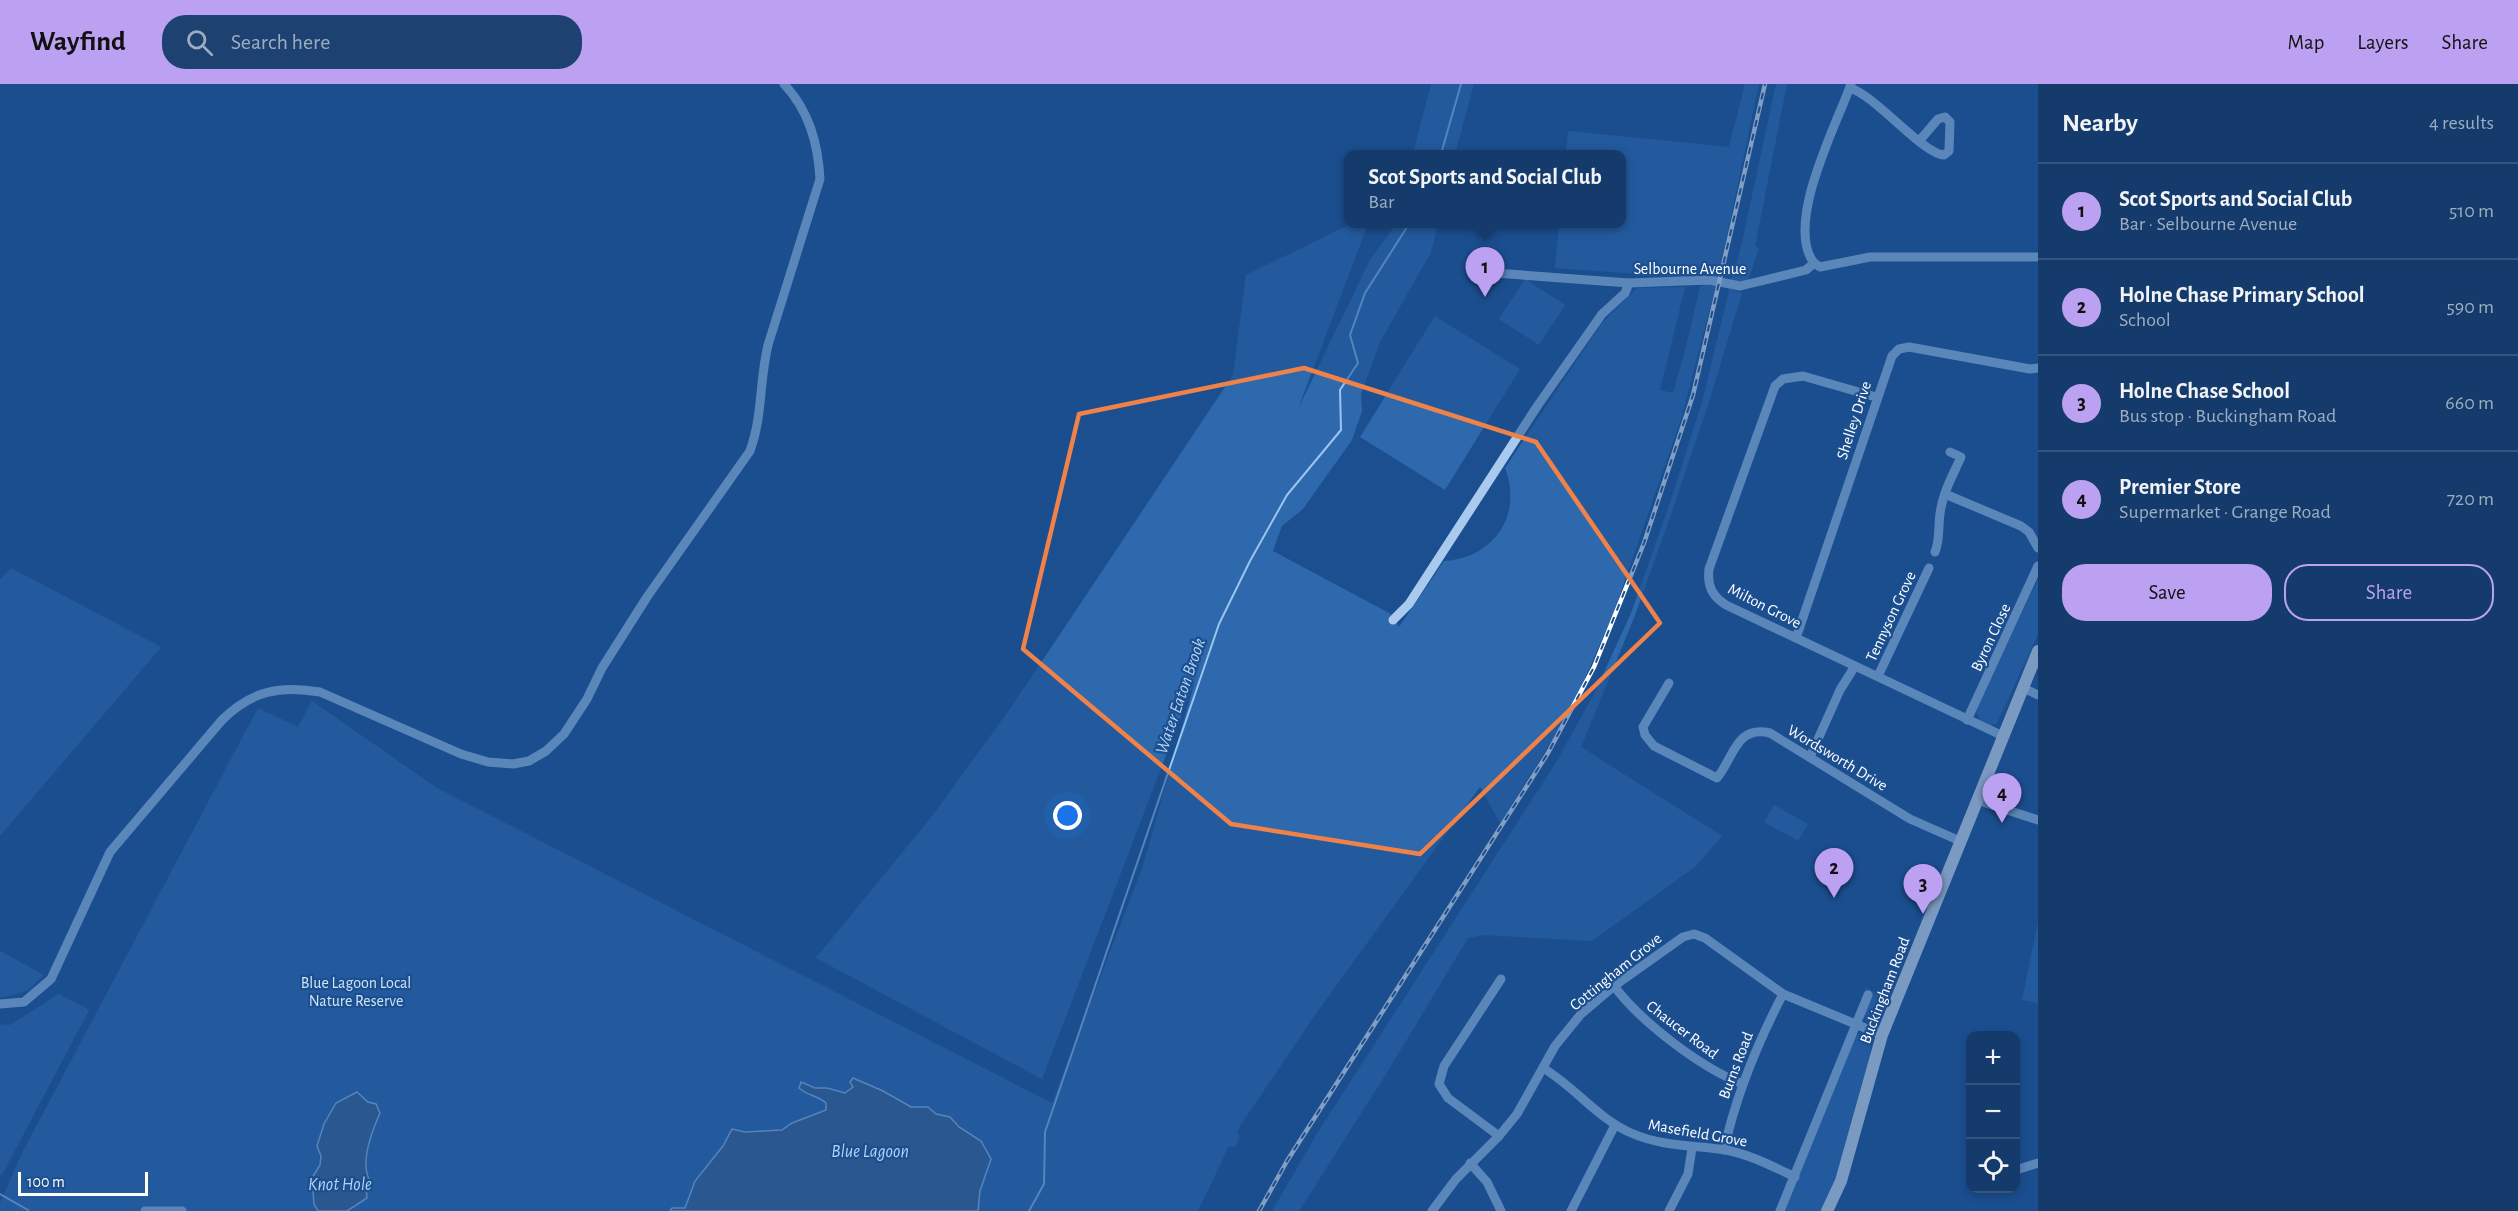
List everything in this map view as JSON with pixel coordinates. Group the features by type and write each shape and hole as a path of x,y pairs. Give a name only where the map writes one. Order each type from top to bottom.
{"main road":[{"name":"Buckingham Road","path":"1827,1211 1841,1181 1882,1035 2038,651"}],"street":[{"path":"0,1004 24,1002 51,979 110,852 222,720 237,705 251,697 270,691 303,689 321,692 461,754 488,762 513,764 529,760 546,751 564,734 647,597 750,451 759,428 762,371 766,354 820,179 819,154 811,126 794,96 784,84"},
{"path":"1814,263 1809,257 1806,231 1814,178 1822,153 1851,86 1920,141"},
{"name":"Selbourne Avenue","path":"1481,272 1629,283 1681,283 1706,280 1749,285 1806,270 1814,263 1820,267 1870,257 2038,257"},
{"path":"1393,620 1409,604 1538,405 1589,332 1602,314 1625,293 1629,283"},
{"name":"Shelley Drive","path":"1796,638 1876,397 1892,356 1899,349 1909,348 2030,369 2038,368"},
{"name":"Milton Grove","path":"1876,397 1803,376 1782,379 1775,386 1709,570 1708,580 1711,592 1717,599 1796,638 2003,736"},
{"path":"1935,552 1945,494 1961,457 1950,452"},
{"path":"1945,494 2021,526 2030,532 2038,548"},
{"name":"Byron Close","path":"1967,720 2038,566"},
{"name":"Tennyson Grove","path":"1878,676 1929,568"},
{"path":"1810,757 1840,690 1855,666"},
{"name":"Wordsworth Drive","path":"1669,683 1646,720 1645,735 1654,746 1717,778 1736,745 1751,733 1761,731 1770,733 1910,819 1960,841"},
{"path":"2023,688 2038,695"},
{"path":"1977,800 2038,820"},
{"name":"Cottingham Grove","path":"1432,1211 1470,1163 1499,1136 1525,1102 1556,1046 1581,1014 1614,986 1683,937 1694,934 1705,938 1783,994 1882,1035"},
{"path":"1499,1136 1448,1098 1440,1084 1444,1066 1501,979"},
{"name":"Chaucer Road","path":"1614,986 1641,1018 1715,1072 1743,1084"},
{"name":"Burns Road","path":"1724,1150 1743,1084 1759,1043 1783,994"},
{"name":"Buckingham Road","path":"1780,1211 1868,995"},
{"name":"Masefield Grove","path":"1543,1068 1562,1079 1598,1113 1615,1125 1651,1141 1748,1155 1795,1177"},
{"path":"1571,1211 1615,1125"},
{"path":"1669,1211 1688,1174 1692,1148"},
{"path":"1470,1163 1487,1182 1501,1211"},
{"path":"2020,1169 2038,1163"},
{"path":"145,1211 182,1211"}],"highlighted area":[{"path":"1304,368 1536,442 1660,623 1420,854 1231,824 1023,649 1079,414"}],"green space":[{"path":"1431,84 1474,84 1456,150 1414,150"},
{"path":"1745,84 1759,84 1718,278 1707,272 1683,277 1555,268 1559,228 1626,228 1626,150 1566,150 1568,131 1729,147"},
{"path":"1776,84 1787,84 1755,246 1759,248 1748,281 1729,281 1733,276 1743,238"},
{"name":"Blue Lagoon Local Nature Reserve","path":"1344,227 1366,228 1298,409 1370,260 1393,228 1437,228 1431,252 1380,342 1361,394 1362,411 1352,440 1303,509 1282,526 1273,551 1391,614 1399,627 1444,561 1462,558 1477,552 1490,543 1500,531 1507,517 1510,502 1510,485 1505,468 1602,323 1637,288 1685,287 1660,390 1673,393 1700,287 1705,284 1716,285 1682,416 1614,612 1579,692 1561,726 1500,823 1480,787 1317,1012 1240,1126 1237,1133 1240,1136 1235,1147 1229,1146 1198,1211 0,1211 0,1203 21,1155 258,708 298,727 312,701 437,788 1052,1103 1143,866 1196,677 1042,1079 816,958 933,815 1012,706 1233,375 1246,275"},
{"path":"1525,279 1565,305 1539,345 1499,319"},
{"path":"1727,288 1742,293 1708,405 1634,618 1581,747 1722,836 1696,866 1592,941 1484,935 1468,938 1386,1074 1299,1211 1272,1211 1318,1132 1557,761 1595,692 1631,613 1670,503 1702,402 1729,291"},
{"path":"1435,316 1520,369 1445,490 1360,437"},
{"path":"11,568 161,647 0,836 0,580"},
{"path":"2038,579 2038,634 1997,723 1991,725 1981,721 1976,711"},
{"path":"1774,805 1808,824 1798,841 1764,822"},
{"path":"2038,922 2038,1003 2022,1000"},
{"path":"0,951 44,975 27,991 0,998"},
{"path":"1866,987 1887,1001 1879,1019 1869,1025 1864,1017 1871,995 1864,992"},
{"path":"59,994 89,1010 2,1175 0,1174 0,1024 10,1025"},
{"path":"1863,1032 1870,1038 1871,1062 1837,1180 1823,1211 1785,1211 1854,1037"}],"water":[{"name":"Blue Lagoon","path":"853,1078 911,1107 928,1107 936,1114 950,1117 959,1127 981,1141 991,1159 980,1191 978,1211 670,1211 672,1208 685,1208 695,1181 723,1146 732,1129 745,1132 782,1130 792,1123 826,1110 826,1103 799,1088 801,1082 815,1088 827,1088 845,1093 853,1087 850,1082"},
{"name":"Knot Hole","path":"357,1092 368,1102 376,1104 380,1113 366,1155 369,1179 366,1186 367,1198 347,1211 318,1211 314,1204 312,1178 320,1165 321,1156 317,1146 324,1124 336,1103"}],"waterway":[{"name":"Water Eaton Brook","path":"1442,150 1461,84"},
{"name":"Water Eaton Brook","path":"1029,1211 1044,1184 1045,1132 1219,624 1250,561 1287,495 1341,430 1340,390 1358,363 1350,335 1365,293 1406,228"},
{"path":"0,1194 28,1210"}],"railway":[{"path":"1259,1211 1287,1161 1548,753 1594,667 1644,543 1693,395 1765,84"}],"place":[{"name":"Scot Sports and Social Club","path":"1485,297"},
{"name":"Premier Store","path":"2002,823"},
{"name":"Holne Chase Primary School","path":"1834,898"},
{"name":"Holne Chase School","path":"1923,914"}]}
